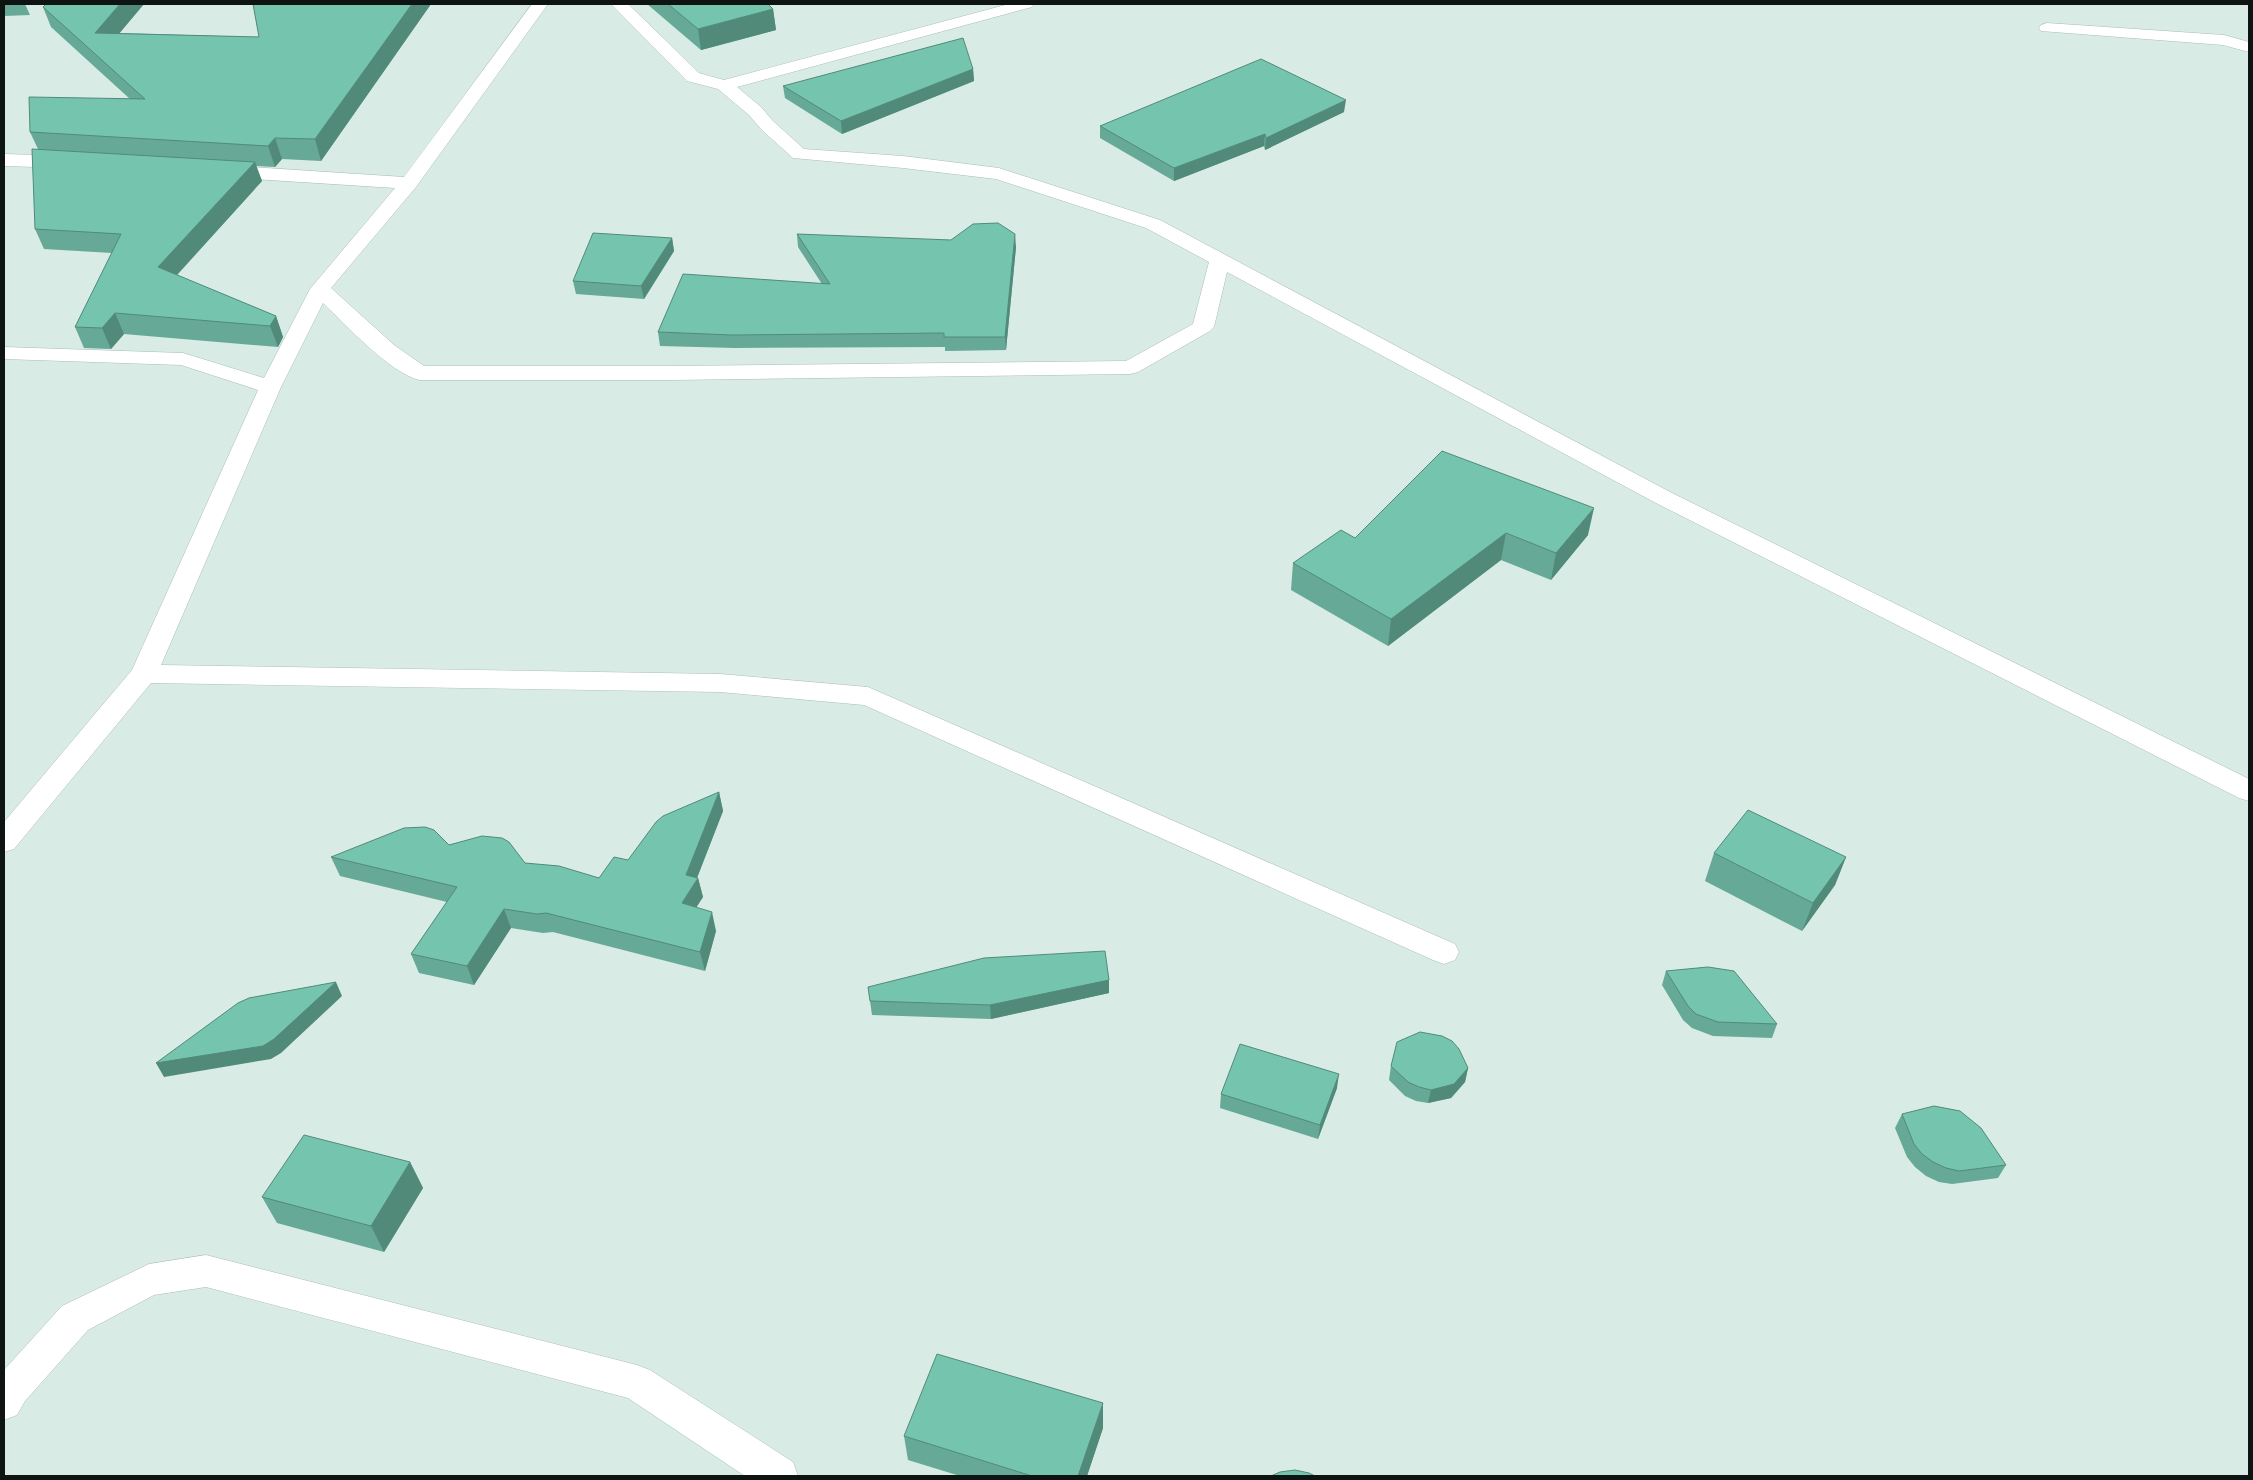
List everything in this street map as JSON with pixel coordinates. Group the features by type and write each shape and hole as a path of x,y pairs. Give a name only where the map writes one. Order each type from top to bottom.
{"street":[{"path":"4,841 144,674 270,387 320,289 410,183 540,4"},
{"path":"619,4 692,77 724,85 755,111 766,125 799,154 904,162 999,174 1153,224 1662,498 2249,791"},
{"path":"724,85 1026,4"},
{"path":"2047,28 2224,40 2249,47"},
{"path":"4,160 92,163"},
{"path":"201,170 410,183"},
{"path":"320,289 386,350 419,373 693,373 1130,367 1203,327 1220,260"},
{"path":"4,353 183,359 270,387"},
{"path":"144,674 720,683 868,696 1444,952"},
{"path":"4,1402 12,1388 75,1318 148,1280 206,1271 637,1383 779,1476"}],"building":[{"path":"46,4 120,4 95,33 259,37 253,4 412,4 315,139 275,138 268,146 30,132 29,97 145,99 43,7"},
{"path":"668,4 768,4 773,9 698,29"},
{"path":"963,38 973,69 841,121 783,86"},
{"path":"1261,59 1346,100 1266,138 1265,134 1174,168 1100,126"},
{"path":"32,149 255,162 158,267 276,316 270,326 115,313 102,328 75,327 121,234 35,229"},
{"path":"998,223 1015,234 1005,337 944,337 944,333 732,335 658,332 683,274 830,284 797,234 951,240 973,224"},
{"path":"593,233 672,238 641,286 573,281"},
{"path":"1442,451 1594,508 1556,553 1506,533 1391,619 1293,563 1341,530 1355,538"},
{"path":"719,792 686,875 698,878 682,903 712,912 700,952 546,913 537,914 504,909 467,966 411,954 457,887 331,857 404,828 425,827 434,830 449,845 482,836 502,838 509,842 525,863 559,866 599,878 614,857 628,860 656,822 663,816"},
{"path":"1748,810 1846,857 1813,903 1714,853"},
{"path":"1105,951 1109,980 990,1005 870,1001 868,987 984,958"},
{"path":"1708,967 1734,971 1777,1024 1718,1022 1696,1014 1688,1006 1666,971"},
{"path":"336,982 274,1039 263,1046 156,1063 238,1003 249,998"},
{"path":"1420,1032 1442,1036 1452,1041 1459,1049 1468,1068 1454,1084 1431,1090 1419,1087 1408,1082 1391,1066 1397,1042"},
{"path":"1240,1044 1339,1074 1320,1125 1221,1094"},
{"path":"1934,1106 1960,1111 1981,1128 2006,1165 1959,1171 1946,1168 1922,1154 1914,1144 1902,1114"},
{"path":"304,1135 410,1162 371,1226 262,1197"},
{"path":"937,1354 1103,1403 1078,1476 1032,1476 904,1436"},
{"path":"1295,1470 1315,1476 1271,1476 1280,1472"}]}
